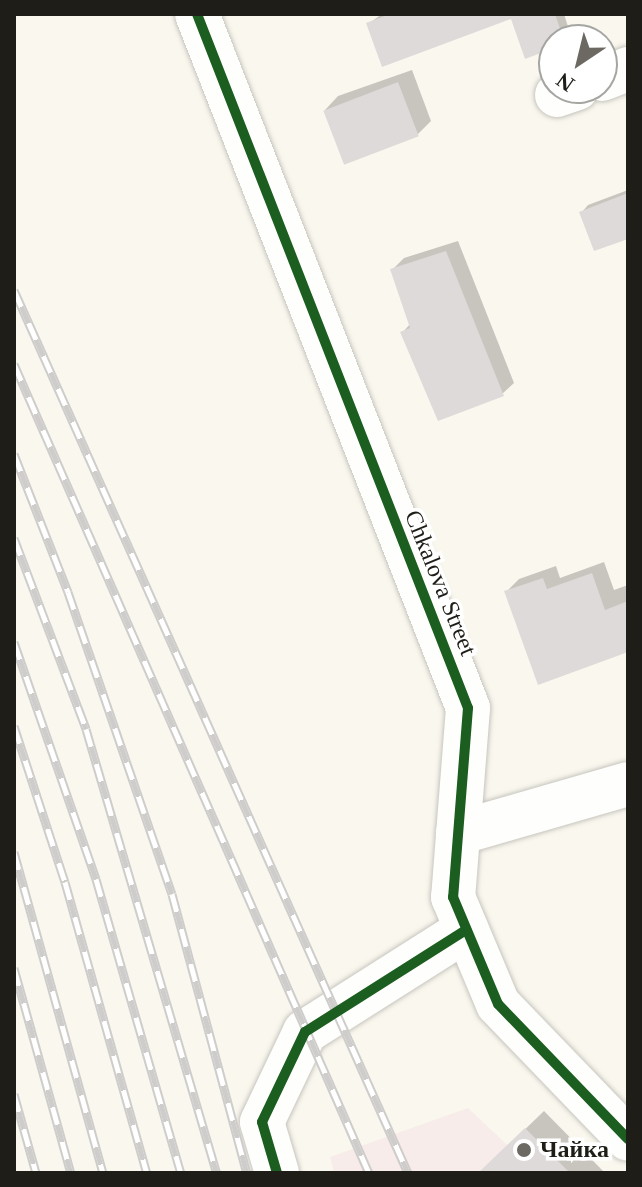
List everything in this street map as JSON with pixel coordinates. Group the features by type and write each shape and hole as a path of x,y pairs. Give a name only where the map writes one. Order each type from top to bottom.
{"street":[{"name":"Chkalova Street","path":"197,14 468,708 453,897 498,1004 628,1139"},
{"path":"458,833 628,784"},
{"path":"277,1173 262,1122 305,1032 466,930"}],"shaded area":[{"path":"468,1108 537,1173 334,1173 330,1157"}],"building":[{"path":"390,14 555,14 558,24 538,24 538,54 525,59 511,19 382,67 366,23"},
{"path":"398,82 419,136 344,165 323,111"},
{"path":"628,193 628,239 594,251 579,212"},
{"path":"446,251 504,396 438,421 400,332 410,328 390,269"},
{"path":"592,573 605,610 628,601 628,652 538,685 504,591 543,578 547,589"},
{"name":"Чайка","path":"525,1128 570,1173 478,1173"}],"railway":[{"path":"14,290 408,1173"},
{"path":"14,364 369,1173"},
{"path":"14,454 68,592 172,894 247,1173"},
{"path":"14,538 86,729 217,1173"},
{"path":"14,642 96,879 181,1173"},
{"path":"14,726 65,882 147,1173"},
{"path":"14,852 103,1173"},
{"path":"14,968 71,1173"},
{"path":"14,1094 36,1173"}],"cycle path":[{"path":"197,14 468,708 453,897 498,1004 628,1139"},
{"path":"277,1173 262,1122 305,1032 466,930"}],"place":[{"name":"Чайка","path":"524,1150"}]}
